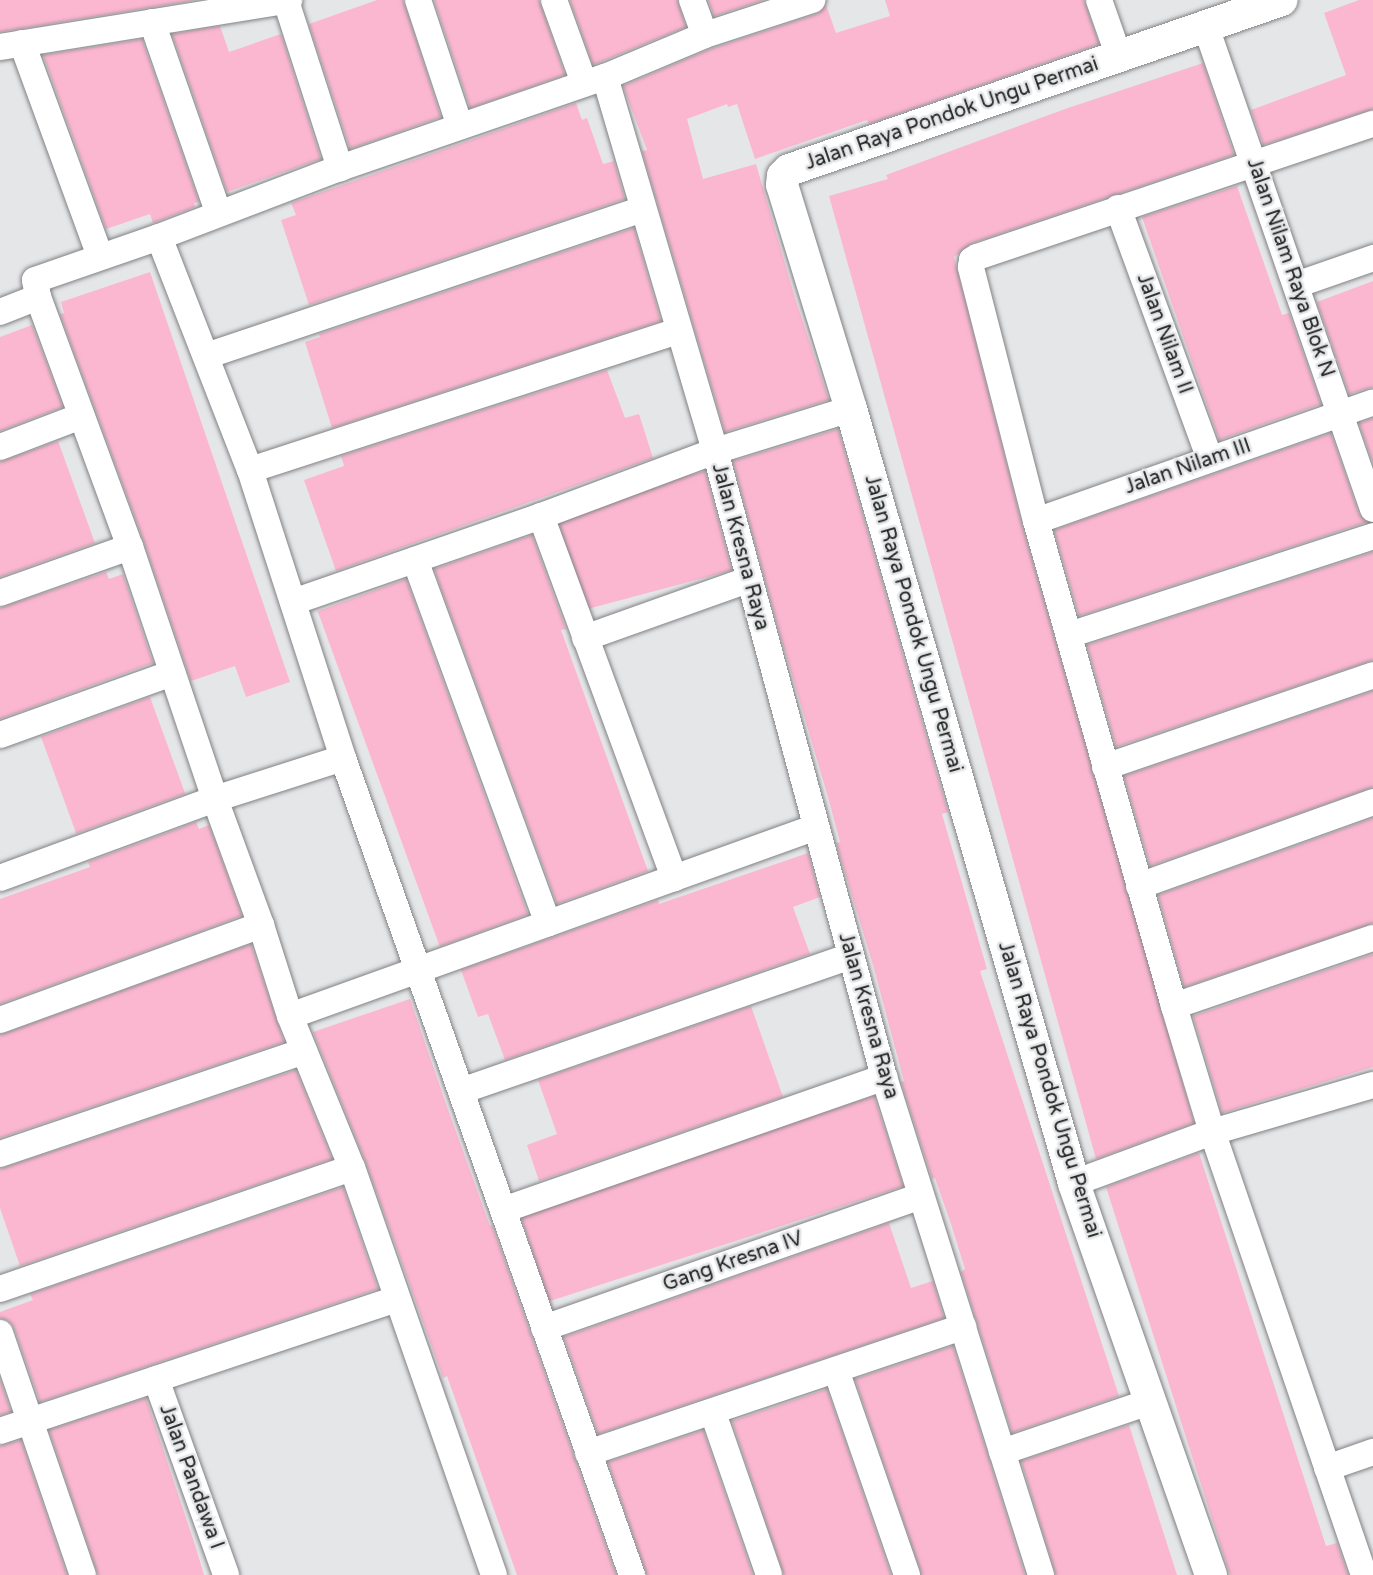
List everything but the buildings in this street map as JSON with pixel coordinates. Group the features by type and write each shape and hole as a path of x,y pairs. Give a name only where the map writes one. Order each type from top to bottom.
{"street":[{"path":"100,256 11,45 288,0 340,168"},
{"path":"418,0 460,126"},
{"name":"Jalan Kresna Raya","path":"554,0 594,80 643,209 715,451 884,1077 1041,1575"},
{"path":"692,0 705,35"},
{"path":"494,1575 352,1168 290,1016 261,925 215,800 130,547 34,284 38,278 159,237 340,168 594,80 705,35 812,0"},
{"path":"1099,0 1119,57"},
{"name":"Jalan Raya Pondok Ungu Permai","path":"1210,1575 1074,1183 851,409 782,185 783,176 789,170 1282,0"},
{"path":"152,22 219,213"},
{"name":"Jalan Nilam Raya Blok N","path":"1206,27 1373,509"},
{"path":"1365,1575 1212,1132 1174,1006 1036,521 971,267 972,260 1118,208 1255,165 1373,124"},
{"name":"Jalan Nilam II","path":"1118,208 1210,459"},
{"path":"206,356 643,209"},
{"path":"159,237 249,470 343,758 632,1575"},
{"path":"1296,285 1373,258"},
{"path":"0,312 38,297"},
{"path":"249,470 679,331"},
{"name":"Jalan Nilam III","path":"1036,521 1373,402"},
{"path":"293,602 541,516 715,451 851,409"},
{"path":"0,447 81,416"},
{"path":"541,516 674,878"},
{"path":"1069,635 1373,536"},
{"path":"0,593 130,547"},
{"path":"415,560 548,924"},
{"path":"585,638 748,580"},
{"path":"0,735 172,673"},
{"path":"1105,767 1373,675"},
{"path":"0,878 215,800 343,758"},
{"path":"1139,886 1373,802"},
{"path":"290,1016 816,827"},
{"path":"0,1020 261,925"},
{"path":"1174,1006 1373,938"},
{"path":"461,1091 850,956"},
{"path":"0,1154 304,1051"},
{"path":"503,1210 884,1077"},
{"path":"1074,1183 1212,1132 1373,1084"},
{"path":"0,1289 352,1168"},
{"name":"Gang Kresna IV","path":"544,1328 921,1196"},
{"path":"0,1431 397,1299"},
{"path":"588,1453 713,1413 963,1327"},
{"path":"0,1333 83,1575"},
{"path":"836,1370 907,1575"},
{"name":"Jalan Pandawa I","path":"156,1379 226,1575"},
{"path":"1002,1452 1149,1402"},
{"path":"713,1413 769,1575"},
{"path":"1327,1468 1373,1452"}]}
